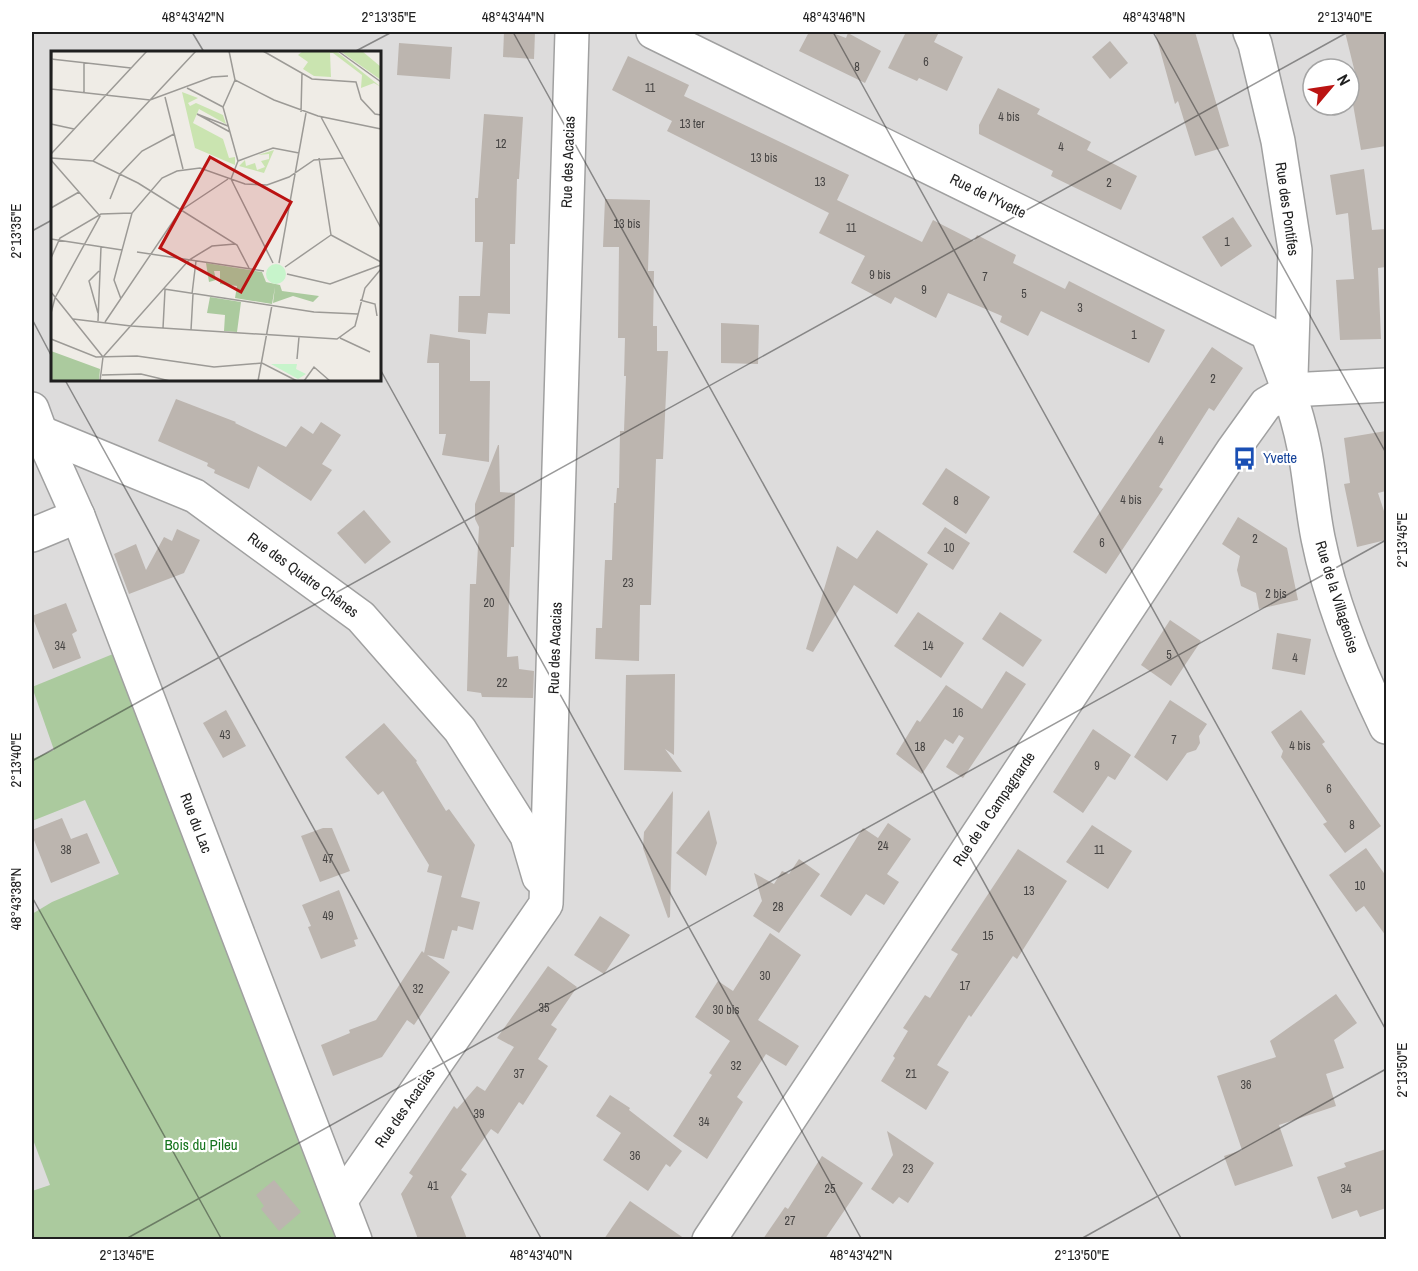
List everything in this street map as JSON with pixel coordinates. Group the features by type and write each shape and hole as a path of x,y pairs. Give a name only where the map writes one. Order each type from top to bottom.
{"street":[{"name":"Rue des Acacias","path":"341,1200 546,904 572,32"},
{"name":"Rue de l'Yvette","path":"653,32 1267,333 1290,390"},
{"name":"Rue des Pontifes","path":"1250,32 1255,44 1278,141 1295,250 1290,390"},
{"path":"1290,390 1386,385"},
{"name":"Rue de la Villageoise","path":"1290,390 1304,448 1318,537 1331,590 1350,643 1386,727"},
{"name":"Rue de la Campagnarde","path":"709,1239 1238,441 1266,404 1290,390"},
{"name":"Rue des Quatre Chênes","path":"34,423 195,496 360,617 466,740 527,836 546,904"},
{"name":"Rue du Lac","path":"34,423 78,516 355,1239"},
{"path":"32,535 78,516"}],"shaded area":[{"path":"32,32 1386,32 1386,1239 32,1239"}],"green space":[{"name":"Bois du Pileu","path":"113,654 337,1239 32,1239 32,1191 50,1185 32,1137 32,914 52,902 119,874 85,800 32,821 32,759 54,750 32,687"}],"building":[{"path":"504,32 535,32 534,59 503,57"},
{"path":"809,32 830,32 846,38 848,33 881,51 865,83 799,51"},
{"path":"906,32 939,32 934,42 963,57 947,91 919,78 917,81 888,68"},
{"path":"1155,32 1195,32 1229,146 1195,156 1178,101 1175,104"},
{"path":"1345,32 1386,32 1386,146 1361,150 1355,117 1361,117 1361,57 1351,57"},
{"path":"1110,41 1128,63 1110,79 1092,57"},
{"path":"399,43 452,47 450,79 397,75"},
{"path":"628,56 689,85 684,96 849,175 837,200 922,242 933,220 974,241 977,235 1016,255 1013,263 1065,289 1069,281 1165,330 1149,363 1041,311 1028,336 1000,322 1002,316 948,293 936,318 895,297 891,304 851,283 865,256 819,233 829,213 667,131 672,121 612,90"},
{"path":"998,88 1040,109 1037,114 1091,142 1087,150 1137,176 1121,210 1051,176 1053,171 979,134 979,125"},
{"path":"484,114 523,117 519,179 517,179 515,244 510,244 510,314 488,313 486,334 458,332 459,296 480,296 483,242 475,242 475,198 478,198"},
{"path":"1364,169 1372,230 1386,229 1386,267 1378,268 1381,339 1340,340 1336,280 1354,279 1348,213 1336,215 1330,175"},
{"path":"605,199 650,200 648,271 654,271 653,326 657,326 657,351 668,351 663,459 656,459 651,605 640,605 639,661 595,659 596,628 602,628 605,560 612,560 614,503 616,503 617,488 619,488 620,431 624,431 626,376 624,376 625,338 618,338 619,247 603,247"},
{"path":"1233,217 1252,246 1221,267 1202,237"},
{"path":"721,323 759,325 758,364 721,363"},
{"path":"430,334 470,340 470,381 490,381 489,462 442,455 446,434 439,434 439,363 427,363"},
{"path":"1212,347 1243,368 1214,411 1209,408 1159,487 1163,489 1106,574 1073,552"},
{"path":"176,399 236,422 286,447 301,426 313,434 321,422 341,435 322,464 332,470 311,501 258,466 249,489 214,473 215,470 207,466 208,463 158,441"},
{"path":"1386,431 1386,491 1378,493 1386,517 1386,540 1357,547 1344,484 1350,483 1344,438"},
{"path":"498,445 500,492 515,493 507,657 518,656 519,669 534,671 533,698 482,697 481,693 467,691 470,584 476,584 479,527 475,519 475,504"},
{"path":"946,468 990,497 966,534 922,504"},
{"path":"364,510 391,542 365,564 337,533"},
{"path":"1238,517 1287,548 1298,600 1259,609 1256,593 1241,586 1237,570 1240,556 1222,544"},
{"path":"945,527 970,543 953,570 927,553"},
{"path":"177,529 200,540 184,573 129,594 114,554 136,544 146,570 164,537 172,541"},
{"path":"877,530 928,564 897,614 854,585 813,652 806,649 837,546 857,559"},
{"path":"66,603 77,631 72,634 81,658 53,669 32,616"},
{"path":"918,612 964,643 941,678 894,646"},
{"path":"1000,612 1042,640 1023,667 982,639"},
{"path":"1170,620 1201,641 1171,686 1141,665"},
{"path":"1277,633 1311,639 1305,675 1272,669"},
{"path":"1006,671 1026,684 963,778 946,767 964,738 959,735 953,744 945,739 922,774 896,754 917,720 920,722 946,685 982,709"},
{"path":"675,674 674,755 665,749 682,772 624,770 626,675"},
{"path":"1170,700 1207,724 1199,736 1200,743 1196,750 1187,753 1167,781 1134,757"},
{"path":"226,710 246,746 223,758 203,723"},
{"path":"1301,710 1325,742 1322,744 1381,826 1345,853 1323,824 1327,822 1281,757 1283,751 1271,732"},
{"path":"384,723 417,761 446,811 449,809 475,845 461,897 480,902 473,930 458,926 457,931 452,930 444,959 427,955 450,972 414,1025 407,1020 382,1057 333,1076 321,1045 350,1033 349,1030 376,1020 422,951 424,953 442,876 427,872 429,865 383,791 378,795 345,757"},
{"path":"1093,729 1131,755 1115,780 1108,776 1083,813 1053,792"},
{"path":"673,791 670,917 668,918 643,848 644,832"},
{"path":"709,810 717,843 706,876 676,853"},
{"path":"62,818 71,839 87,833 100,863 51,883 32,830"},
{"path":"888,823 911,839 887,874 899,882 884,905 866,894 851,916 820,896 863,828 878,838"},
{"path":"1092,825 1132,851 1108,889 1066,862"},
{"path":"323,828 332,828 350,871 320,882 301,836"},
{"path":"1366,848 1386,876 1386,936 1364,906 1356,912 1329,875"},
{"path":"1018,849 1067,881 1017,959 1013,956 971,1017 969,1015 937,1065 949,1072 926,1110 881,1081 908,1031 903,1028 925,995 930,998 958,954 951,950"},
{"path":"799,859 820,874 779,933 753,916 762,901 754,873 774,884 782,871 789,874"},
{"path":"339,890 358,939 354,940 356,946 321,959 302,905"},
{"path":"600,916 630,935 604,974 574,955"},
{"path":"770,933 801,955 758,1020 799,1046 786,1066 766,1054 737,1097 743,1102 707,1159 673,1136 712,1075 709,1073 730,1041 695,1017 718,981 733,991"},
{"path":"548,966 577,987 551,1025 557,1029 538,1059 548,1066 523,1105 519,1102 498,1134 491,1129 461,1170 467,1174 451,1197 467,1239 418,1239 401,1194 413,1176 409,1173 454,1106 457,1109 477,1086 485,1091 514,1047 497,1038"},
{"path":"1336,994 1357,1023 1334,1040 1344,1068 1326,1074 1336,1106 1279,1125 1293,1166 1235,1186 1224,1156 1242,1150 1217,1076 1276,1057 1270,1041"},
{"path":"610,1095 630,1108 629,1110 682,1151 670,1167 666,1164 648,1191 603,1160 621,1133 596,1116"},
{"path":"887,1131 934,1163 908,1203 899,1197 893,1204 871,1189 893,1155"},
{"path":"1386,1149 1386,1208 1360,1217 1357,1210 1332,1219 1317,1177 1346,1167 1344,1163"},
{"path":"822,1156 863,1183 825,1239 763,1239 785,1207 788,1209"},
{"path":"274,1180 301,1212 279,1231 261,1209 264,1206 256,1195"},
{"path":"630,1201 685,1239 604,1239"}],"place":[{"name":"Yvette","path":"1245,458"}]}
